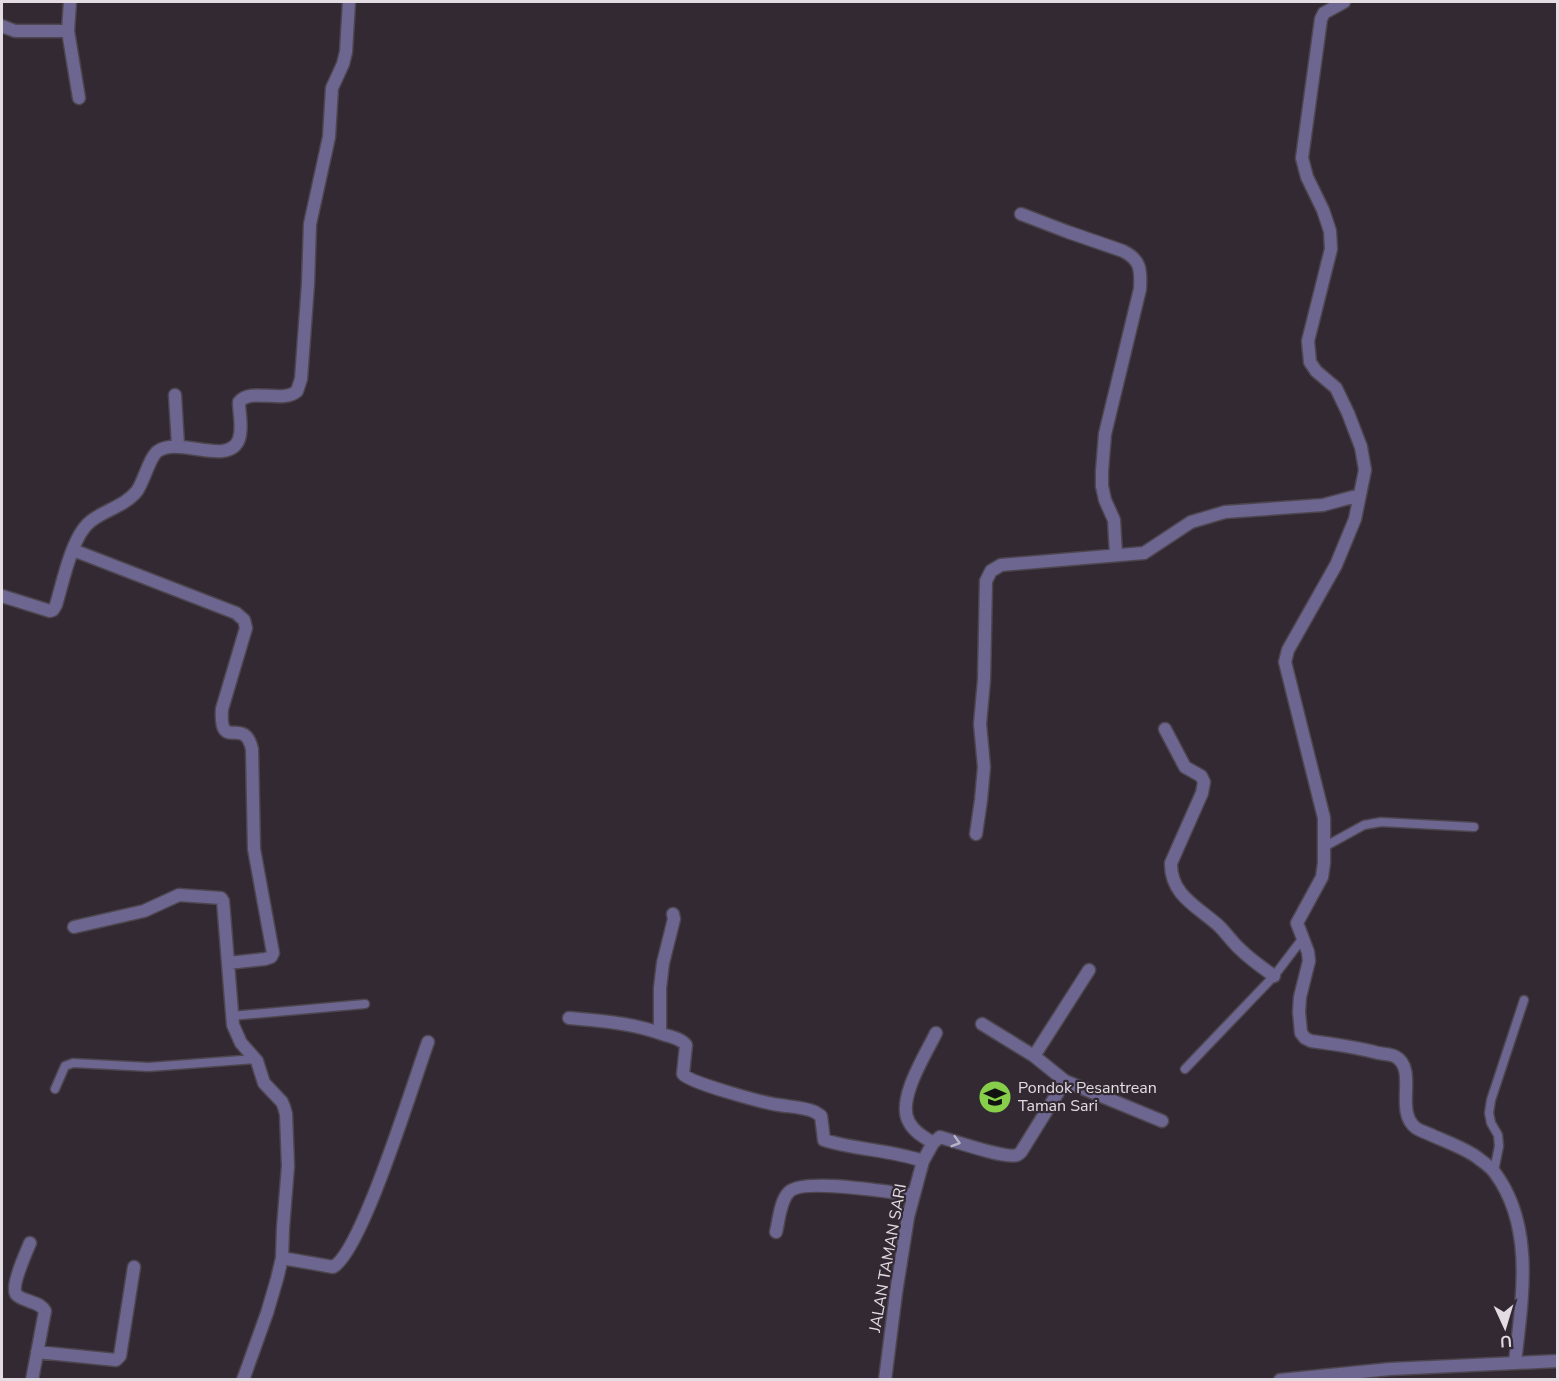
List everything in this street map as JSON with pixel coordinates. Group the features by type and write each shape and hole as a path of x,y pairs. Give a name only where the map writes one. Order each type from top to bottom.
{"street":[{"path":"70,2 68,31 79,98"},
{"path":"2,596 53,610 79,535 90,521 125,501 137,490 156,452 178,446 222,451 232,448 236,445 240,435 239,402 241,399 249,396 291,395 297,391 301,379 310,224 328,137 332,88 346,52 349,2"},
{"path":"1344,2 1324,13 1321,19 1302,158 1307,177 1330,231 1330,249 1308,341 1310,363 1336,388 1361,447 1365,470 1355,519 1336,565 1288,650 1285,662 1324,818 1322,877 1297,922 1304,938 1309,961 1300,997 1301,1033 1311,1041 1356,1047 1396,1057 1405,1071 1406,1108 1409,1119 1416,1128 1475,1155 1494,1171 1508,1196 1520,1232 1521,1304 1515,1362"},
{"path":"2,26 15,31 68,31"},
{"path":"1021,214 1123,251 1131,255 1138,263 1141,274 1140,289 1105,434 1102,471 1105,500 1114,520 1116,555"},
{"path":"176,395 178,446"},
{"path":"976,834 984,766 980,724 984,680 986,581 991,571 1001,565 1144,553 1191,522 1225,512 1323,505 1360,495"},
{"path":"73,550 236,613 244,620 246,628 222,709 221,722 223,729 229,733 241,732 250,740 254,849 273,953 265,959 228,963"},
{"path":"1165,729 1185,767 1201,776 1204,782 1202,793 1171,862 1170,875 1179,891 1195,908 1229,935 1240,950 1274,976"},
{"path":"74,927 144,910 179,895 220,898 223,901 233,1025 239,1038 255,1059 264,1083 282,1102 286,1114 288,1167 282,1258 278,1279 243,1380"},
{"path":"660,1033 660,988 663,963 674,919 673,914"},
{"path":"1034,1056 1089,970"},
{"path":"569,1018 624,1023 649,1028 680,1040 686,1045 683,1074 685,1077 762,1101 815,1112 822,1119 824,1140 923,1161"},
{"path":"982,1024 1034,1056 1065,1081 1162,1121"},
{"path":"936,1033 911,1083 904,1107 907,1120 916,1132 933,1143 940,1137 1004,1154 1017,1155 1065,1081"},
{"path":"282,1258 333,1267 337,1266 348,1251 380,1180 428,1042"},
{"name":"JALAN TAMAN SARI","path":"885,1380 908,1217 923,1161 933,1143"},
{"path":"777,1232 783,1203 787,1194 796,1187 826,1186 914,1195"},
{"path":"30,1243 18,1272 16,1292 18,1296 44,1309 32,1380"},
{"path":"37,1352 116,1360 120,1356 134,1267"},
{"path":"1280,1380 1390,1369 1557,1361"}],"lane":[{"path":"1324,847 1364,825 1382,822 1474,827"},
{"path":"1185,1069 1274,976 1304,938"},
{"path":"1494,1171 1499,1146 1498,1135 1491,1123 1489,1113 1491,1100 1524,1000"},
{"path":"231,1016 365,1004"},
{"path":"55,1089 65,1066 74,1064 149,1067 255,1059"}],"place":[{"name":"Pondok Pesantrean Taman Sari","path":"995,1097"}]}
